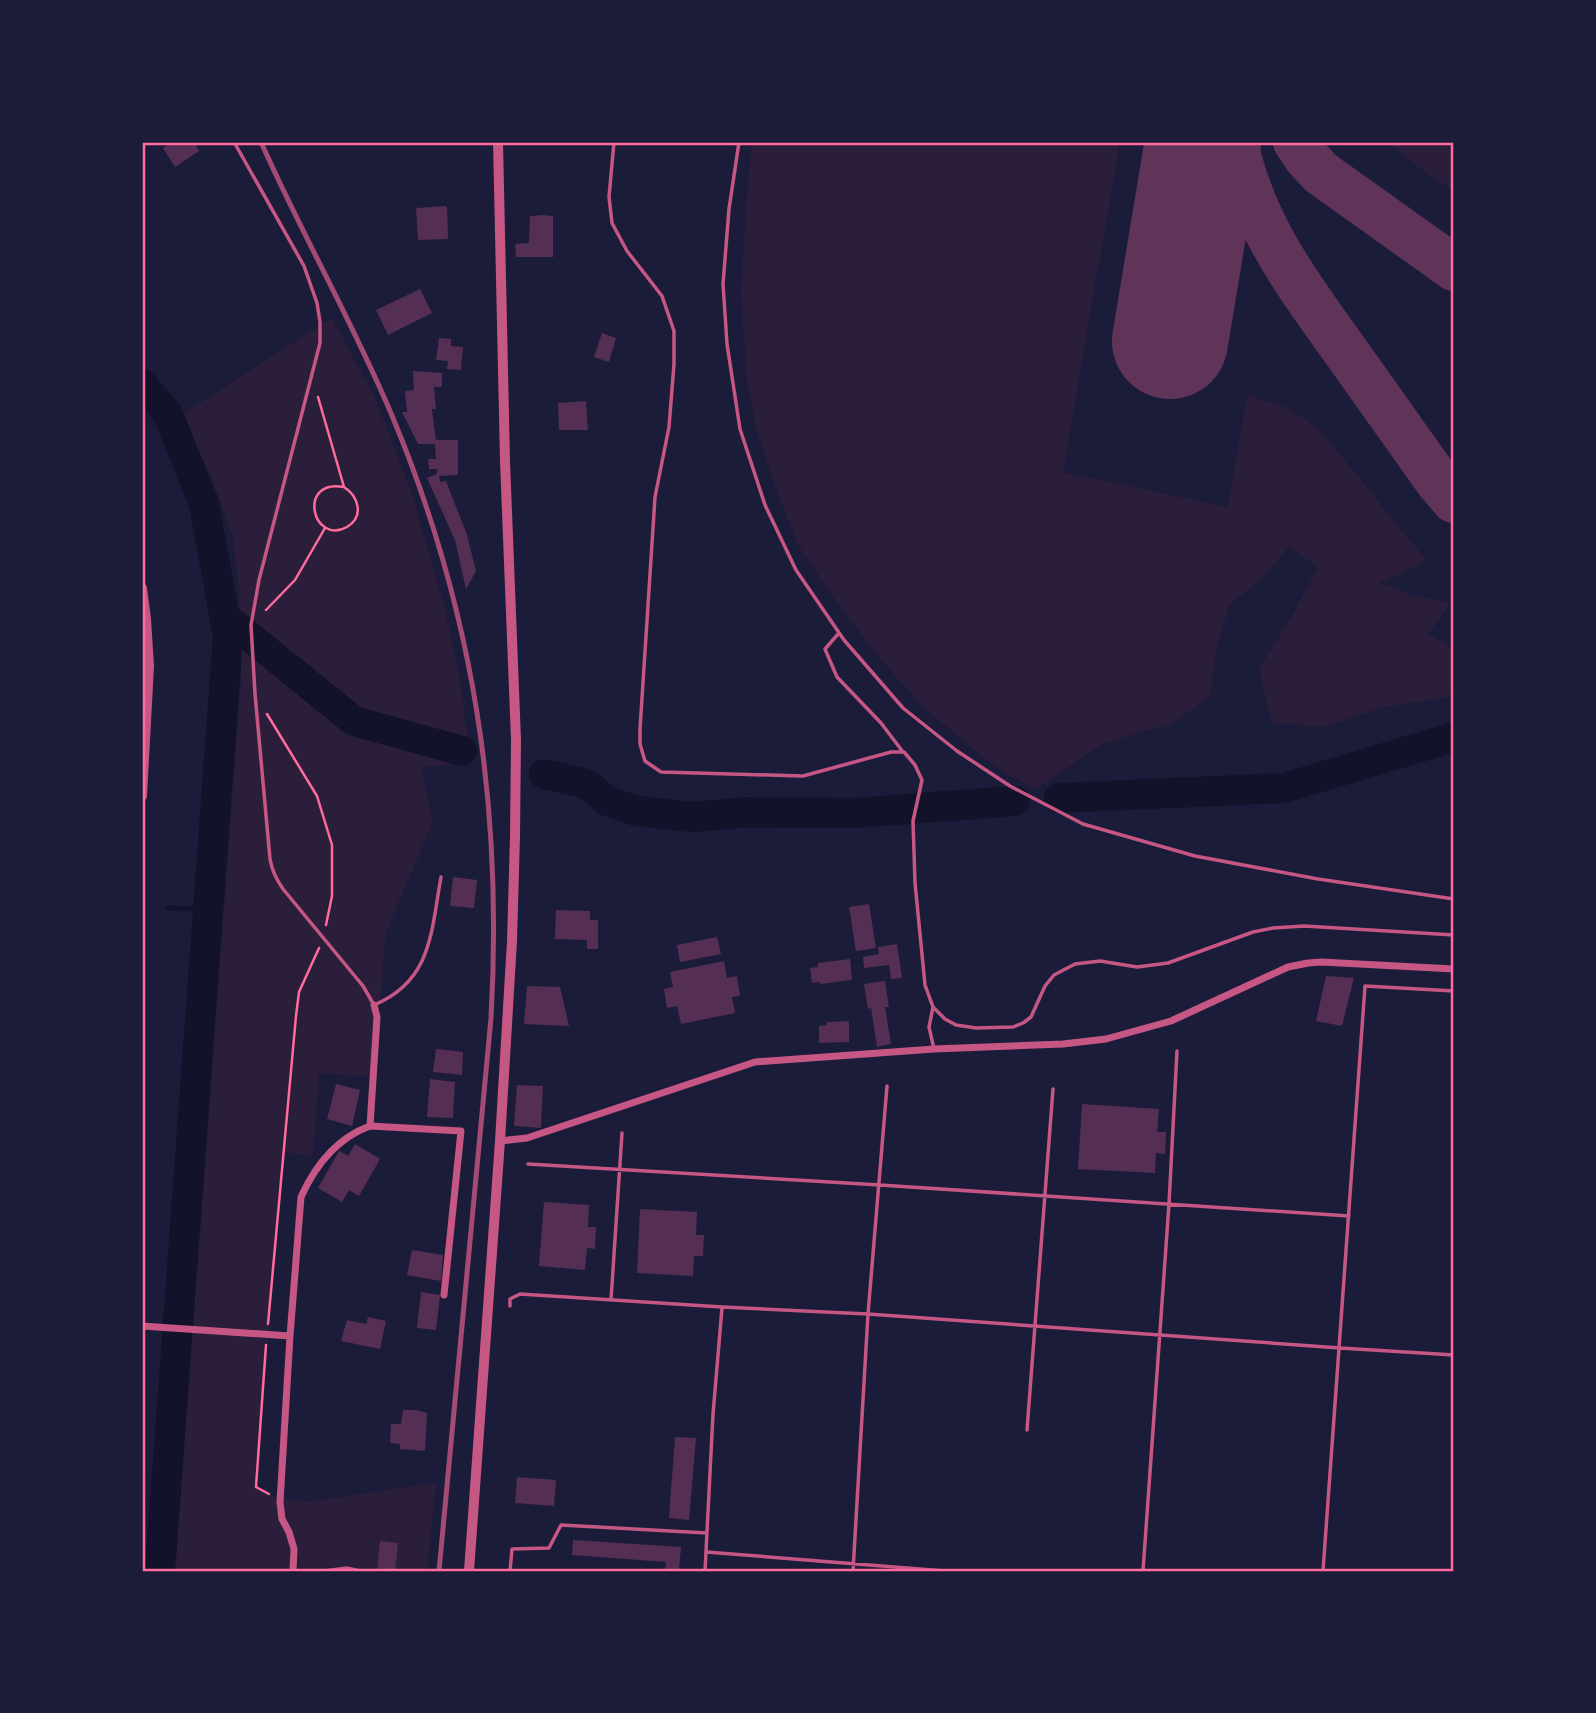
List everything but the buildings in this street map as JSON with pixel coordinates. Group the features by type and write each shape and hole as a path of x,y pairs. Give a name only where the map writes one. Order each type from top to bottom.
{"street":[{"path":"470,1571 512,928 516,740 505,461 498,142"},
{"path":"142,588 149,666 142,796"},
{"path":"500,1141 527,1138 755,1062 934,1049 1063,1044 1106,1039 1171,1021 1288,967 1308,963 1454,969"},
{"path":"370,1126 377,1017 374,1005"},
{"path":"293,1571 294,1549 282,1519 280,1502 301,1197 308,1181 330,1153 357,1131 370,1126 461,1131 444,1295"},
{"path":"144,1326 290,1336"}],"lane":[{"path":"234,142 304,266 317,303 320,323 320,343 259,580 251,625 272,870 276,880 363,986 374,1005 391,998 413,978 424,960 441,877"},
{"path":"614,142 609,197 612,223 627,251 662,296 674,331 669,427 655,497 639,729 645,761 661,772 803,776 891,752 904,752"},
{"path":"739,142 729,209 723,284 727,344 740,429 765,505 796,570 839,633 903,708 957,751 1010,786 1083,824 1195,856 1318,879 1454,899"},
{"path":"839,633 825,649 838,677 881,723 915,765 922,780 913,821 915,883 925,985 933,1007 956,1025 976,1028 1013,1027 1031,1017 1045,986 1054,975 1075,964 1100,961 1137,967 1168,963 1253,932 1273,928 1304,926 1454,935"},
{"path":"1324,1571 1365,986 1454,991"},
{"path":"933,1007 929,1027 934,1049"},
{"path":"1143,1571 1177,1051"},
{"path":"853,1571 868,1314 887,1086"},
{"path":"1027,1430 1053,1090"},
{"path":"611,1300 622,1133"},
{"path":"528,1164 1349,1216"},
{"path":"510,1306 510,1299 520,1294 868,1314 1454,1355"},
{"path":"705,1571 712,1414 722,1307"},
{"path":"510,1571 512,1549 549,1549 561,1525 707,1533"},
{"path":"706,1552 945,1571"},
{"path":"324,1571 347,1568 360,1571"}],"path":[{"path":"312,377 344,487"},
{"path":"328,487 344,487 357,499 356,517 343,529 325,527 315,514 316,498 328,487"},
{"path":"251,625 295,580 325,527"},
{"path":"255,694 317,796 332,845 332,896 323,938 299,992 267,1334 256,1487 280,1502"}],"shaded area":[{"path":"753,142 1120,142 1063,472 1228,507 1247,395 1288,408 1319,429 1428,561 1380,583 1411,595 1451,603 1428,634 1454,648 1454,694 1385,707 1325,727 1272,723 1259,669 1318,567 1289,547 1263,577 1229,606 1216,651 1210,697 1172,723 1103,744 1035,790 988,761 926,710 882,661 838,604 798,545 776,489 757,432 747,382 741,293 748,176"},
{"path":"1387,142 1454,142 1454,190 1426,173"},
{"path":"332,318 375,398 411,491 445,609 460,680 471,763 421,767 433,822 386,932 374,1077 319,1073 313,1156 283,1152 256,1487 272,1496 309,1502 436,1482 427,1571 175,1571 241,679 239,588 232,533 211,476 181,415"}],"waterway":[{"path":"142,384 168,414 204,504 228,636 160,1571"},
{"path":"226,620 354,721 462,751"},
{"path":"1059,798 1284,788 1454,737"},
{"path":"544,774 587,784 607,801 636,811 693,817 748,812 853,813 1015,801"},
{"path":"168,908 207,907"}],"taxiway":[{"path":"1235,142 1252,200 1293,276 1437,480 1454,500"},
{"path":"1296,142 1321,173 1454,268"}],"runway":[{"path":"1170,341 1203,142"}],"railway":[{"path":"261,142 378,383 421,491 463,638 487,787 494,940 491,1018 439,1571"}]}
